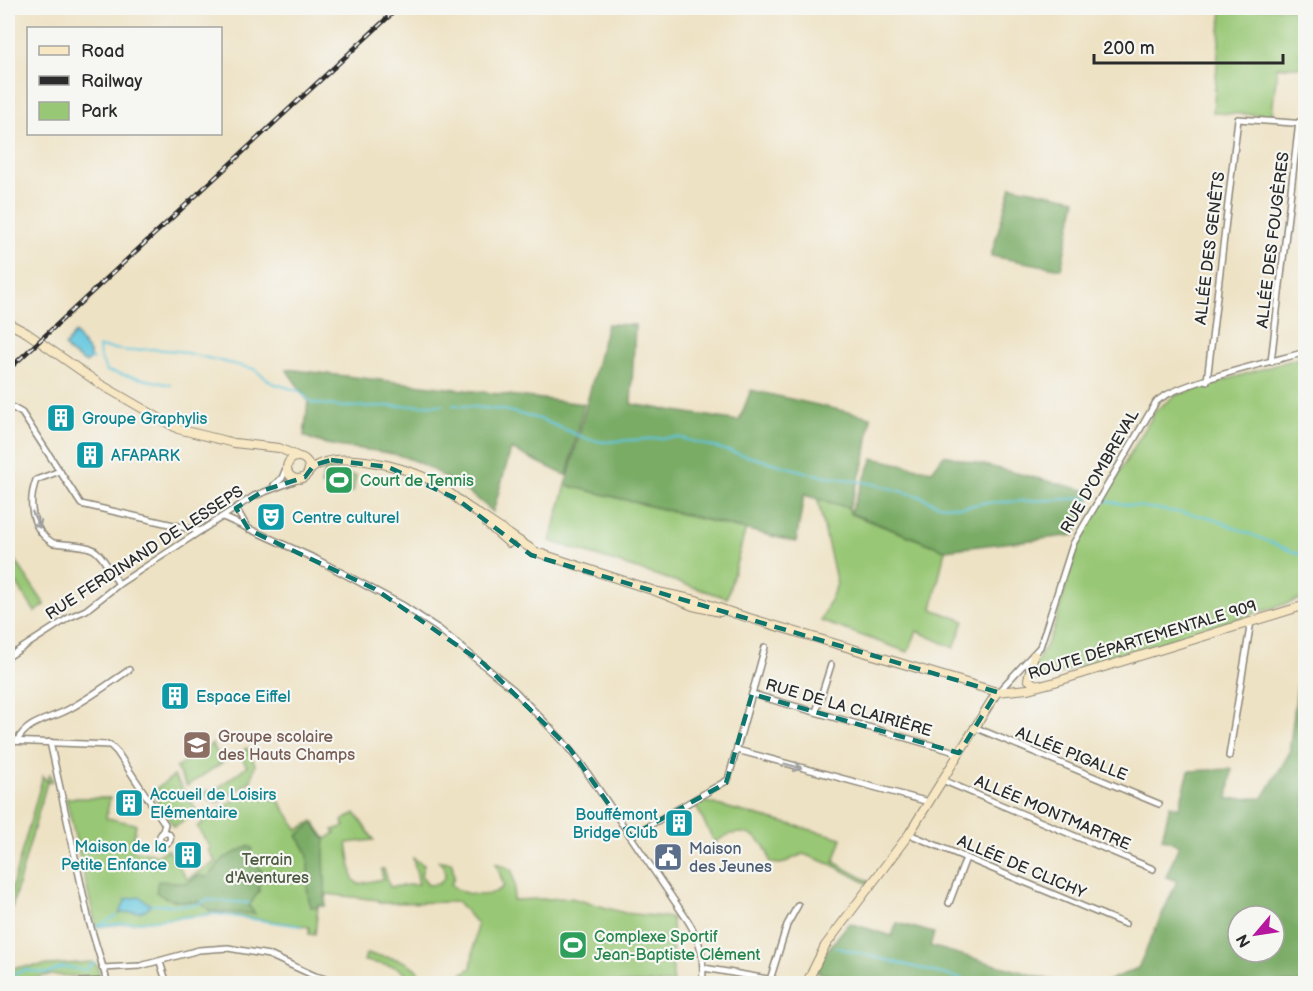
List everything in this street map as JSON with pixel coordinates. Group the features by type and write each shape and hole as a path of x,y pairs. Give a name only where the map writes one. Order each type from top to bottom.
{"main road":[{"path":"8,323 100,384 170,426 244,444 284,450 309,464 308,473"},
{"path":"8,329 42,344"},
{"path":"260,446 280,454 290,475 299,479 322,461 357,461"},
{"path":"287,466 291,459 300,457 334,455 357,461"},
{"name":"ROUTE DÉPARTEMENTALE 909","path":"357,461 417,474 437,484 516,541 561,562 658,592 696,600 997,692 1028,689 1055,682 1305,605"},
{"path":"1034,655 1028,676 1030,683 1035,685 1055,682"},
{"path":"806,984 826,944 909,834 997,692"}],"street":[{"name":"ALLÉE DES GENÊTS","path":"1207,381 1238,118 1299,122"},
{"path":"1299,122 1305,124"},
{"name":"ALLÉE DES FOUGÈRES","path":"1271,362 1299,122"},
{"name":"RUE D'OMBREVAL","path":"997,692 1034,655 1044,639 1073,544 1140,425 1162,396 1305,352"},
{"path":"8,405 22,413 81,504 200,531"},
{"path":"265,490 279,481 287,466"},
{"path":"60,471 38,478 31,504 34,520 43,534 53,543 93,547 119,584"},
{"name":"RUE FERDINAND DE LESSEPS","path":"8,657 70,617 86,610 119,584 265,490 299,479"},
{"path":"236,508 249,531"},
{"path":"222,517 316,559 394,600 428,621 483,663 541,716 570,749 696,933 701,946 704,968 702,984"},
{"path":"176,524 187,531 191,537"},
{"path":"1229,756 1251,621"},
{"path":"752,694 765,647"},
{"path":"816,712 831,665"},
{"path":"17,741 28,727 46,717 72,708 129,670"},
{"name":"RUE DE LA CLAIRIÈRE","path":"631,836 723,785 730,777 752,694 958,753"},
{"name":"ALLÉE PIGALLE","path":"974,727 1159,804"},
{"path":"8,741 101,743 114,748 165,824 162,834"},
{"path":"35,984 107,982 89,921 50,742"},
{"path":"737,750 929,802"},
{"name":"ALLÉE MONTMARTRE","path":"942,780 1154,869"},
{"name":"ALLÉE DE CLICHY","path":"909,834 1125,924"},
{"path":"949,903 966,858"},
{"path":"770,980 787,925 798,905"},
{"path":"102,968 132,967 160,962 208,949 247,949 269,955 315,976 346,984"},
{"path":"160,962 167,984"},
{"path":"704,968 758,981 770,980 796,984"}],"highlighted area":[{"path":"331,460 388,467 457,499 531,555 997,692 959,753 752,694 726,783 631,836 570,749 483,663 375,589 249,530 236,508 265,490 305,477 314,465"}],"green space":[{"path":"1222,8 1305,8 1305,67 1277,67 1272,115 1213,113"},
{"path":"1011,186 1076,199 1061,269 991,256"},
{"path":"607,324 635,325 631,404 739,421 751,390 871,417 865,460 849,508 804,495 796,542 566,485"},
{"path":"1305,356 1305,598 1035,681 1031,673 1053,631 1073,560 1083,534 1156,410 1176,395"},
{"path":"286,369 584,404 567,476 511,449 493,512 452,482 407,458 342,447 304,436 308,401"},
{"path":"944,455 1092,492 1075,535 945,550 850,513 873,458 932,471"},
{"name":"Court de Tennis","path":"325,469 356,476 353,492 321,485"},
{"path":"566,485 740,529 746,528 727,598 550,541"},
{"path":"817,497 849,508 850,514 945,550 932,609 964,621 954,648 917,631 908,652 821,621 837,584"},
{"path":"8,549 45,605 35,612 8,570 8,564 12,560 8,560"},
{"path":"1305,624 1305,983 1103,983 1138,968 1177,881 1166,877 1179,845 1162,838 1170,805 1179,808 1189,771 1232,769 1228,799 1263,798 1289,754"},
{"path":"212,744 223,762 187,786 176,768"},
{"path":"247,748 255,764 251,781 219,802 210,801 204,792 208,790 211,793 247,766 239,754"},
{"path":"50,774 53,781 47,782 8,921 8,901 43,776 47,781"},
{"path":"174,776 197,811 174,827 151,792"},
{"name":"Terrain d'Aventures","path":"253,789 280,802 298,830 313,821 326,839 335,833 333,830 345,826 342,821 355,813 374,840 347,843 353,879 358,884 383,879 381,869 384,869 390,887 419,884 413,858 424,865 421,875 428,885 439,884 445,877 444,867 438,861 452,862 454,877 451,885 464,892 485,895 504,886 496,863 512,870 515,887 513,900 571,898 625,913 672,918 673,983 447,983 471,968 477,924 458,902 380,903 378,900 327,894 325,906 318,906 315,935 309,934 309,927 218,913 96,927 66,798 110,798 106,818 136,824 132,850 158,855 168,849 187,879 216,862 208,850 211,848 197,827 203,823 202,820"},
{"path":"702,801 842,838 834,862 870,882 868,884 833,865 803,854 781,864 770,863 763,845 757,838 749,835 732,834 715,843 695,804"},
{"path":"313,823 325,840 325,906 318,905 317,908 311,907 309,900 308,855 297,836"},
{"path":"249,846 253,849 249,855 261,870 259,891 249,906 255,914 210,911 199,902 171,900 156,892 158,881 186,883 198,876 208,877 224,858"},
{"path":"849,923 892,936 897,923 934,933 930,946 1061,983 860,983 816,972 826,952"},
{"path":"366,954 406,962 419,972 423,979 440,983 418,983 396,967 364,961"},
{"path":"92,962 97,965 100,974 97,977 49,975 8,983 8,968"}],"water":[{"path":"75,333 90,353 90,359 86,363 69,352 65,346"},
{"path":"140,897 151,905 140,912 119,914 126,899"}],"waterway":[{"path":"100,358 99,347 129,351 149,349 178,351 254,369 272,383 299,391 312,403 344,407 443,405"},
{"path":"101,358 106,371 171,385"},
{"path":"453,405 504,410 540,419 587,439 603,442 677,437 813,474 874,484 919,496 938,505 964,507 983,503 1091,498"},
{"path":"1104,501 1209,517 1306,557"},
{"path":"151,905 196,905 207,900 249,903"},
{"path":"96,926 216,914 301,926"},
{"path":"100,925 116,916"},
{"path":"835,947 982,984"},
{"path":"8,976 25,970 48,973 63,967 85,970 94,963"}],"railway":[{"path":"8,370 398,8"}],"place":[{"name":"Groupe Graphylis","path":"61,418"},
{"name":"AFAPARK","path":"90,455"},
{"name":"Court de Tennis","path":"339,480"},
{"name":"Centre culturel","path":"271,517"},
{"name":"Espace Eiffel","path":"175,696"},
{"name":"Groupe scolaire des Hauts Champs","path":"197,745"},
{"name":"Accueil de Loisirs Elémentaire","path":"129,803"},
{"name":"Bouffémont Bridge Club","path":"679,823"},
{"name":"Maison de la Petite Enfance","path":"188,855"},
{"name":"Maison des Jeunes","path":"668,857"},
{"name":"Complexe Sportif Jean-Baptiste Clément","path":"573,945"}]}
